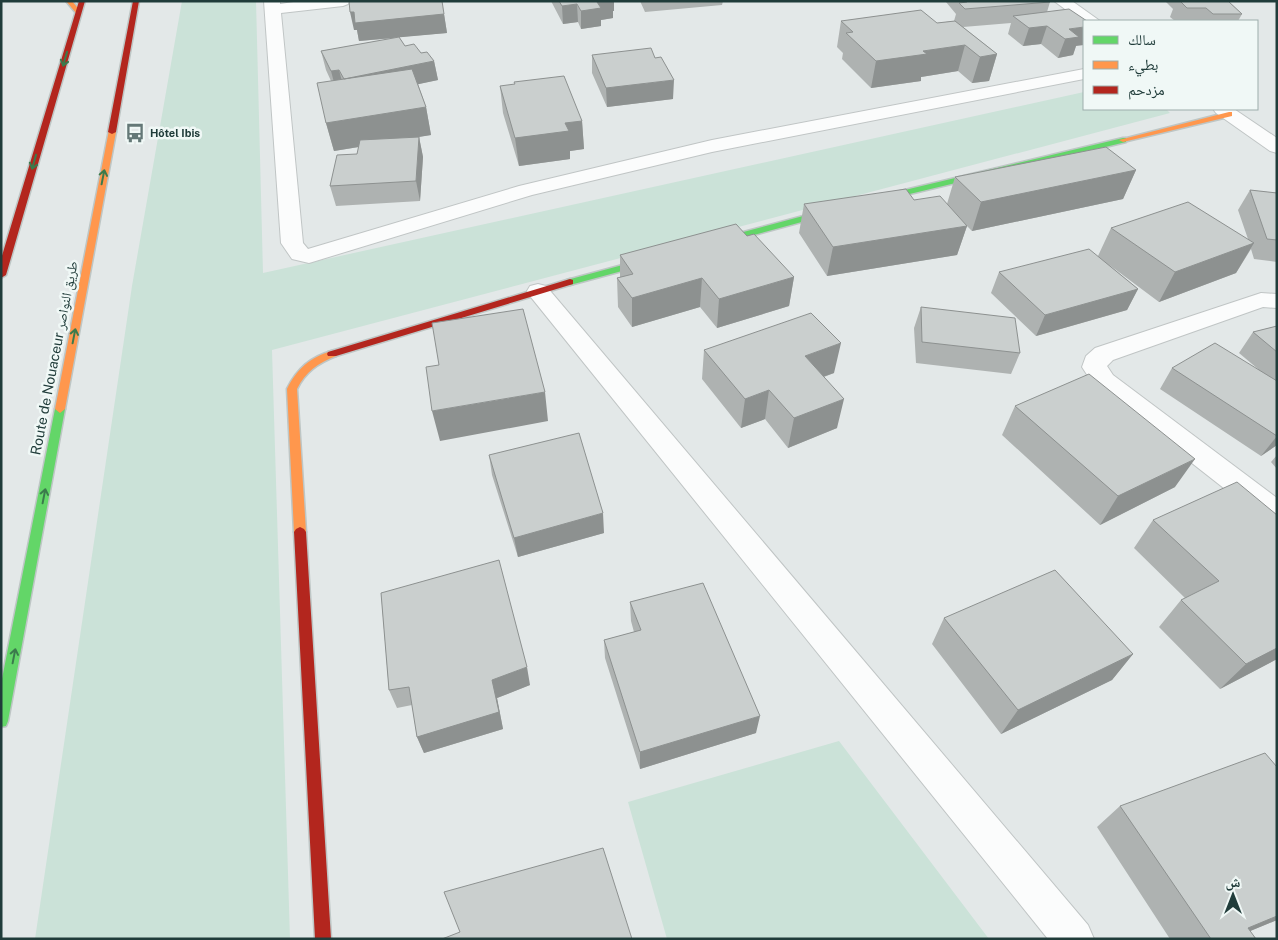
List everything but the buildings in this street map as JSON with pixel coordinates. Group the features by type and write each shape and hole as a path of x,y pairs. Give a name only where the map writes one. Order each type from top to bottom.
{"main road":[{"path":"1,275 80,7 70,1"},
{"name":"Route de Nouaceur طريق النواصر","path":"1,721 136,1"},
{"path":"697,248 866,202 1226,111"},
{"path":"323,939 292,389 302,370 311,362 323,357 538,291 669,255"}],"street":[{"path":"344,1 272,5 292,243 300,254 309,256 526,190 694,150 1083,74"},
{"path":"1061,1 1090,20"},
{"path":"1226,111 1277,147"},
{"path":"538,291 1074,939"},
{"path":"1277,301 1261,300 1104,354 1095,362 1094,366 1104,381 1277,514"}],"green space":[{"path":"182,1 256,1 263,273 1083,92 1083,110 1167,110 1170,113 272,350 290,939 35,939 132,286"},
{"path":"839,741 989,939 667,939 628,802"}],"traffic: fast":[{"path":"709,244 866,202 1123,140"},
{"path":"570,282 656,259"},
{"path":"1,721 60,409"}],"traffic: slow":[{"path":"69,1 78,12"},
{"path":"1123,140 1229,114"},
{"path":"60,409 112,132"},
{"path":"300,532 292,389 303,371 319,359 332,354"}],"traffic: jam":[{"path":"1,275 82,1"},
{"path":"112,132 136,1"},
{"path":"332,354 570,282"},
{"path":"300,532 323,939"}],"place":[{"name":"Hôtel Ibis","path":"135,133"}]}
